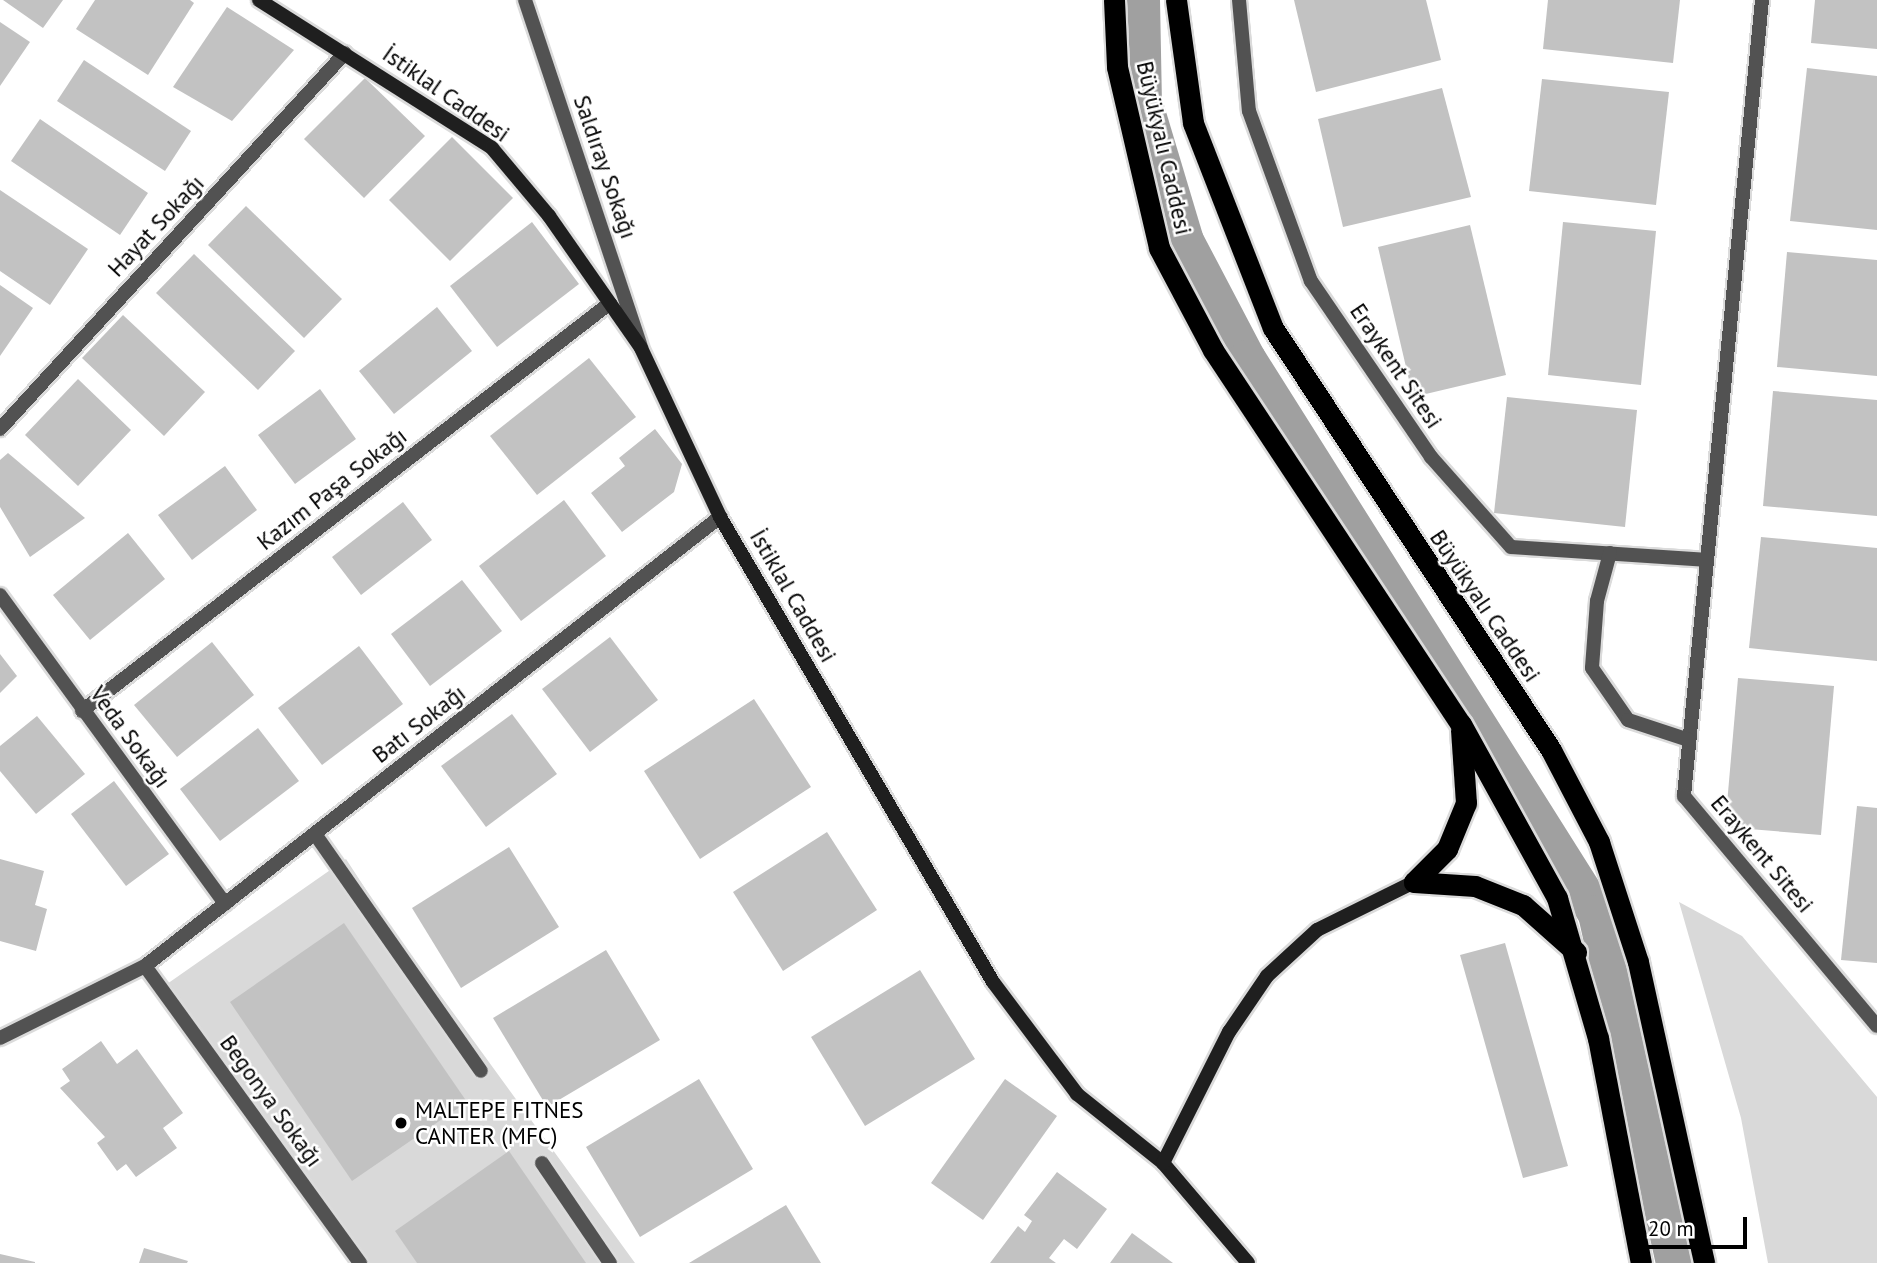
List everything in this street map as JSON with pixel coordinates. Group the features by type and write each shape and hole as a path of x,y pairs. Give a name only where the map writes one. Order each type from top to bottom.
{"highway":[{"name":"Büyükyalı Caddesi","path":"1114,0 1117,67 1159,248 1213,350 1461,724 1546,876 1577,953 1642,1263"},
{"name":"Büyükyalı Caddesi","path":"1176,0 1193,123 1273,328 1551,750 1599,842 1638,962 1704,1263"},
{"name":"Büyükyalı Caddesi","path":"1414,882 1447,849 1466,803 1461,724"},
{"path":"1414,882 1475,886 1523,905 1577,953"}],"street":[{"name":"İstiklal Caddesi","path":"259,0 492,148 641,348 720,517 993,982 1077,1094 1163,1163 1248,1263"},
{"name":"Saldıray Sokağı","path":"525,0 641,348"},
{"name":"Eraykent Sitesi","path":"1238,0 1249,111 1311,281 1431,457 1511,547 1705,560"},
{"name":"Eraykent Sitesi","path":"1762,0 1705,560 1684,796 1877,1026"},
{"name":"Hayat Sokağı","path":"0,429 345,53"},
{"name":"Kazım Paşa Sokağı","path":"82,711 610,303"},
{"name":"Batı Sokağı","path":"0,1038 145,966 720,517"},
{"path":"1610,554 1597,601 1592,668 1599,685 1628,720 1689,740"},
{"name":"Veda Sokağı","path":"0,595 225,904"},
{"path":"315,834 481,1071"},
{"path":"1163,1163 1198,1088 1266,976 1317,930 1414,882"},
{"name":"Begonya Sokağı","path":"145,966 360,1263"},
{"path":"542,1163 610,1263"}],"shaded area":[{"name":"MALTEPE FITNES CANTER (MFC)","path":"346,859 385,919 635,1263 369,1263 167,984"},
{"path":"1679,902 1742,936 1877,1097 1877,1263 1768,1263 1741,1118"}],"building":[{"path":"3,0 63,0 43,28"},
{"path":"95,0 190,0 194,3 148,75 76,29"},
{"path":"1294,0 1426,0 1441,60 1316,92"},
{"path":"1548,0 1680,0 1673,63 1543,49"},
{"path":"1815,0 1877,0 1877,49 1811,43"},
{"path":"227,7 294,50 232,121 173,87"},
{"path":"0,22 30,42 0,86"},
{"path":"84,60 191,131 165,171 57,101"},
{"path":"1807,68 1877,76 1877,230 1790,221"},
{"path":"365,78 425,136 364,198 304,139"},
{"path":"1542,79 1669,92 1656,205 1529,191"},
{"path":"1442,88 1471,197 1343,227 1318,119"},
{"path":"40,119 148,193 120,235 11,161"},
{"path":"452,137 513,198 450,261 389,200"},
{"path":"0,190 88,249 50,305 0,271"},
{"path":"246,206 342,299 304,338 208,245"},
{"path":"532,222 579,284 497,347 450,286"},
{"path":"1563,222 1656,231 1641,385 1548,375"},
{"path":"1470,225 1506,375 1413,397 1378,247"},
{"path":"1787,252 1877,260 1877,376 1777,367"},
{"path":"194,254 295,351 258,390 156,293"},
{"path":"0,285 33,308 0,356"},
{"path":"437,307 472,351 394,414 359,371"},
{"path":"123,315 205,392 164,436 82,358"},
{"path":"589,358 636,417 537,495 490,436"},
{"path":"78,379 131,430 78,486 25,435"},
{"path":"320,389 356,439 295,484 258,435"},
{"path":"1773,391 1877,400 1877,516 1763,506"},
{"path":"1507,397 1637,410 1625,527 1494,513"},
{"path":"655,429 682,464 674,492 622,532 591,493 625,466 619,458"},
{"path":"8,453 85,518 30,557 0,507 0,460"},
{"path":"225,466 257,510 192,560 158,515"},
{"path":"564,500 606,556 521,621 479,566"},
{"path":"403,502 432,540 361,595 332,557"},
{"path":"128,533 165,579 90,640 53,595"},
{"path":"1761,537 1877,548 1877,661 1749,648"},
{"path":"462,580 502,631 430,686 391,634"},
{"path":"610,637 658,700 590,752 542,689"},
{"path":"212,642 254,695 177,757 134,705"},
{"path":"359,646 403,704 322,765 278,708"},
{"path":"0,654 17,676 0,693"},
{"path":"1738,678 1834,686 1821,835 1725,827"},
{"path":"754,699 811,787 700,859 644,771"},
{"path":"512,714 557,774 486,827 441,766"},
{"path":"37,716 85,774 36,814 0,771 0,746"},
{"path":"258,728 299,781 220,841 180,789"},
{"path":"114,781 169,854 126,886 71,814"},
{"path":"1857,806 1877,808 1877,963 1841,960"},
{"path":"827,832 877,910 783,971 733,892"},
{"path":"509,847 559,927 461,988 412,908"},
{"path":"0,859 44,871 35,905 47,909 36,951 0,941"},
{"path":"344,923 467,1102 352,1181 230,1002"},
{"path":"1505,943 1568,1166 1523,1178 1460,955"},
{"path":"606,950 660,1040 547,1107 493,1018"},
{"path":"920,970 975,1059 865,1126 811,1037"},
{"path":"101,1041 117,1064 137,1049 183,1113 163,1128 177,1148 136,1177 126,1164 117,1171 97,1143 105,1137 60,1088 70,1081 62,1069"},
{"path":"699,1079 753,1169 640,1237 586,1147"},
{"path":"1005,1079 1057,1116 983,1220 931,1183"},
{"path":"509,1151 586,1263 417,1263 395,1231"},
{"path":"1057,1172 1107,1209 1077,1249 1064,1239 1049,1258 1056,1263 990,1263 1018,1226 1025,1232 1032,1221 1024,1215"},
{"path":"786,1205 821,1263 689,1263"},
{"path":"1132,1233 1173,1263 1110,1263"},
{"path":"144,1248 188,1261 139,1263"},
{"path":"0,1254 35,1262 35,1263 0,1263"}],"waterway":[{"path":"1141,0 1143,101 1185,241 1247,359 1597,914 1675,1263"}],"place":[{"name":"MALTEPE FITNES CANTER (MFC)","path":"401,1123"}]}
